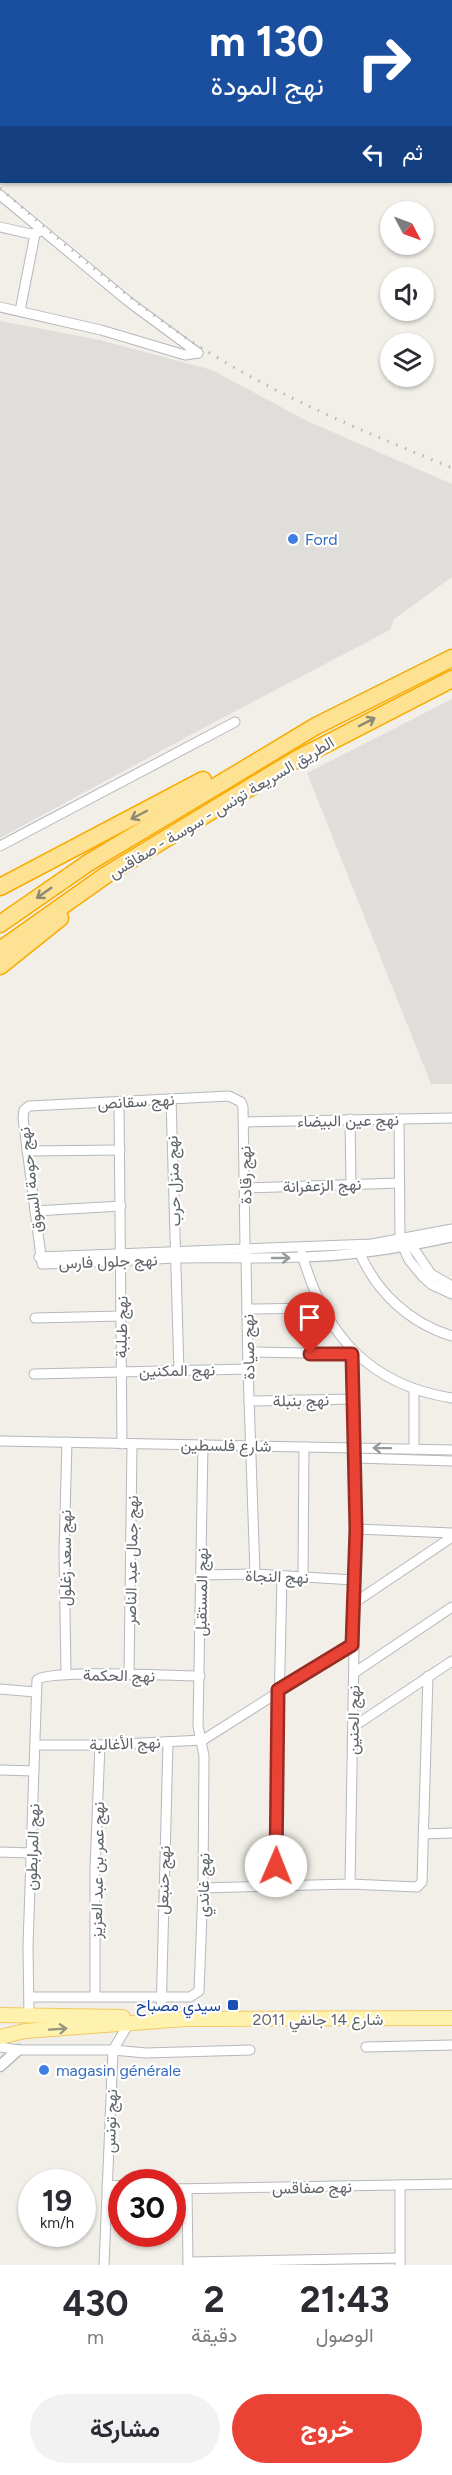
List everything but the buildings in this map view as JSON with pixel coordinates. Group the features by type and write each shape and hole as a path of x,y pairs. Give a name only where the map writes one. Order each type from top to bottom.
{"highway":[{"path":"0,887 297,730 452,653"},
{"name":"الطريق السريعة تونس - سوسة - صفاقس","path":"0,924 88,863 306,732 452,658"},
{"name":"الطريق السريعة تونس - سوسة - صفاقس","path":"0,950 106,875 297,759 452,679"},
{"path":"0,966 44,932 106,875"}],"main road":[{"name":"شارع 14 جانفي 2011","path":"0,2014 185,2019 452,2018"},
{"name":"شارع 14 جانفي 2011","path":"0,2037 25,2031 185,2019"}],"street":[{"path":"0,195 38,232 198,353 185,355 101,330 0,307"},
{"path":"0,227 38,232"},
{"path":"20,311 38,232"},
{"path":"0,846 235,722"},
{"name":"نهج سقانص","path":"29,1106 229,1096 241,1102"},
{"name":"نهج منزل حرب","path":"171,1099 179,1371"},
{"name":"نهج طبلبة","path":"119,1102 122,1444"},
{"name":"نهج رقادة","path":"241,1102 244,1122 246,1253"},
{"name":"نهج حومة السوق","path":"29,1106 24,1110 23,1118 39,1257"},
{"name":"نهج عين البيضاء","path":"244,1122 452,1118"},
{"path":"350,1119 351,1183"},
{"path":"399,1119 400,1229 406,1243 409,1260 432,1285 452,1294"},
{"path":"27,1151 120,1150"},
{"name":"نهج الزعفرانة","path":"246,1188 399,1182"},
{"path":"35,1211 121,1206"},
{"name":"نهج جلول فارس","path":"406,1243 452,1229"},
{"name":"نهج جلول فارس","path":"246,1253 303,1257 452,1237"},
{"path":"406,1243 431,1274 452,1286"},
{"path":"300,1247 321,1308 352,1352 382,1373 414,1389 452,1398"},
{"name":"نهج جلول فارس","path":"39,1257 246,1253 300,1247 358,1249"},
{"path":"358,1249 378,1282 408,1316 427,1327 452,1336"},
{"name":"نهج صيادة","path":"246,1253 255,1574"},
{"path":"247,1309 321,1308"},
{"path":"35,1318 121,1316"},
{"path":"248,1352 352,1352"},
{"name":"نهج الحنين","path":"350,1884 354,1673 352,1645 356,1529 352,1352"},
{"name":"نهج المكنين","path":"34,1374 248,1370"},
{"path":"414,1389 414,1449"},
{"name":"نهج بنبلة","path":"249,1401 353,1399"},
{"name":"شارع فلسطين","path":"0,1441 252,1445 304,1447 355,1453 414,1449 452,1450"},
{"name":"نهج سعد زغلول","path":"66,1674 64,1552 67,1442"},
{"name":"نهج جمال عبد الناصر","path":"129,1676 132,1444"},
{"name":"نهج المستقبل","path":"200,1740 198,1726 203,1444"},
{"path":"303,1576 304,1447"},
{"path":"355,1453 452,1461"},
{"path":"356,1529 452,1535"},
{"path":"354,1603 452,1535"},
{"name":"نهج النجاة","path":"201,1575 255,1574 354,1580"},
{"path":"275,1888 282,1576"},
{"path":"354,1673 452,1607"},
{"name":"نهج الأغالبة","path":"35,1744 100,1745 200,1740 352,1645"},
{"path":"353,1727 452,1661"},
{"name":"نهج الحكمة","path":"38,1678 66,1674 200,1676"},
{"path":"203,1888 275,1888 350,1884 417,1887 422,1882 428,1676"},
{"name":"نهج المرابطون","path":"29,2016 35,1692 38,1678"},
{"path":"0,1689 35,1692"},
{"name":"نهج غاندي","path":"161,1995 190,1997 199,1991 203,1888 204,1756 200,1740"},
{"name":"نهج حنبعل","path":"161,2017 168,1742"},
{"name":"نهج عمر بن عبد العزيز","path":"95,1996 95,1869 100,1745"},
{"path":"0,1770 34,1772"},
{"path":"423,1834 452,1833"},
{"path":"0,1852 32,1853"},
{"path":"29,1997 161,1995"},
{"path":"113,2049 128,2025"},
{"path":"366,2047 452,2045"},
{"path":"0,2047 18,2050 113,2049 146,2053 250,2050"},
{"name":"نهج تونس","path":"104,2265 113,2049"},
{"path":"0,2066 18,2050"},
{"name":"نهج صفاقس","path":"187,2190 452,2184"},
{"path":"187,2190 188,2264 400,2261 400,2185"}],"shaded area":[{"path":"0,321 100,340 212,370 307,421 452,484 452,577 394,619 390,630 0,838"},
{"path":"452,699 452,1084 431,1084 307,773"}],"railway":[{"path":"0,188 114,284 161,320 217,357 282,393 452,468"}],"place":[{"name":"Ford","path":"293,539"},
{"name":"سيدي مصباح","path":"233,2005"},
{"name":"magasin générale","path":"44,2070"}],"route":[{"path":"276,1866 278,1690 352,1645 356,1529 352,1354 310,1354"}]}
